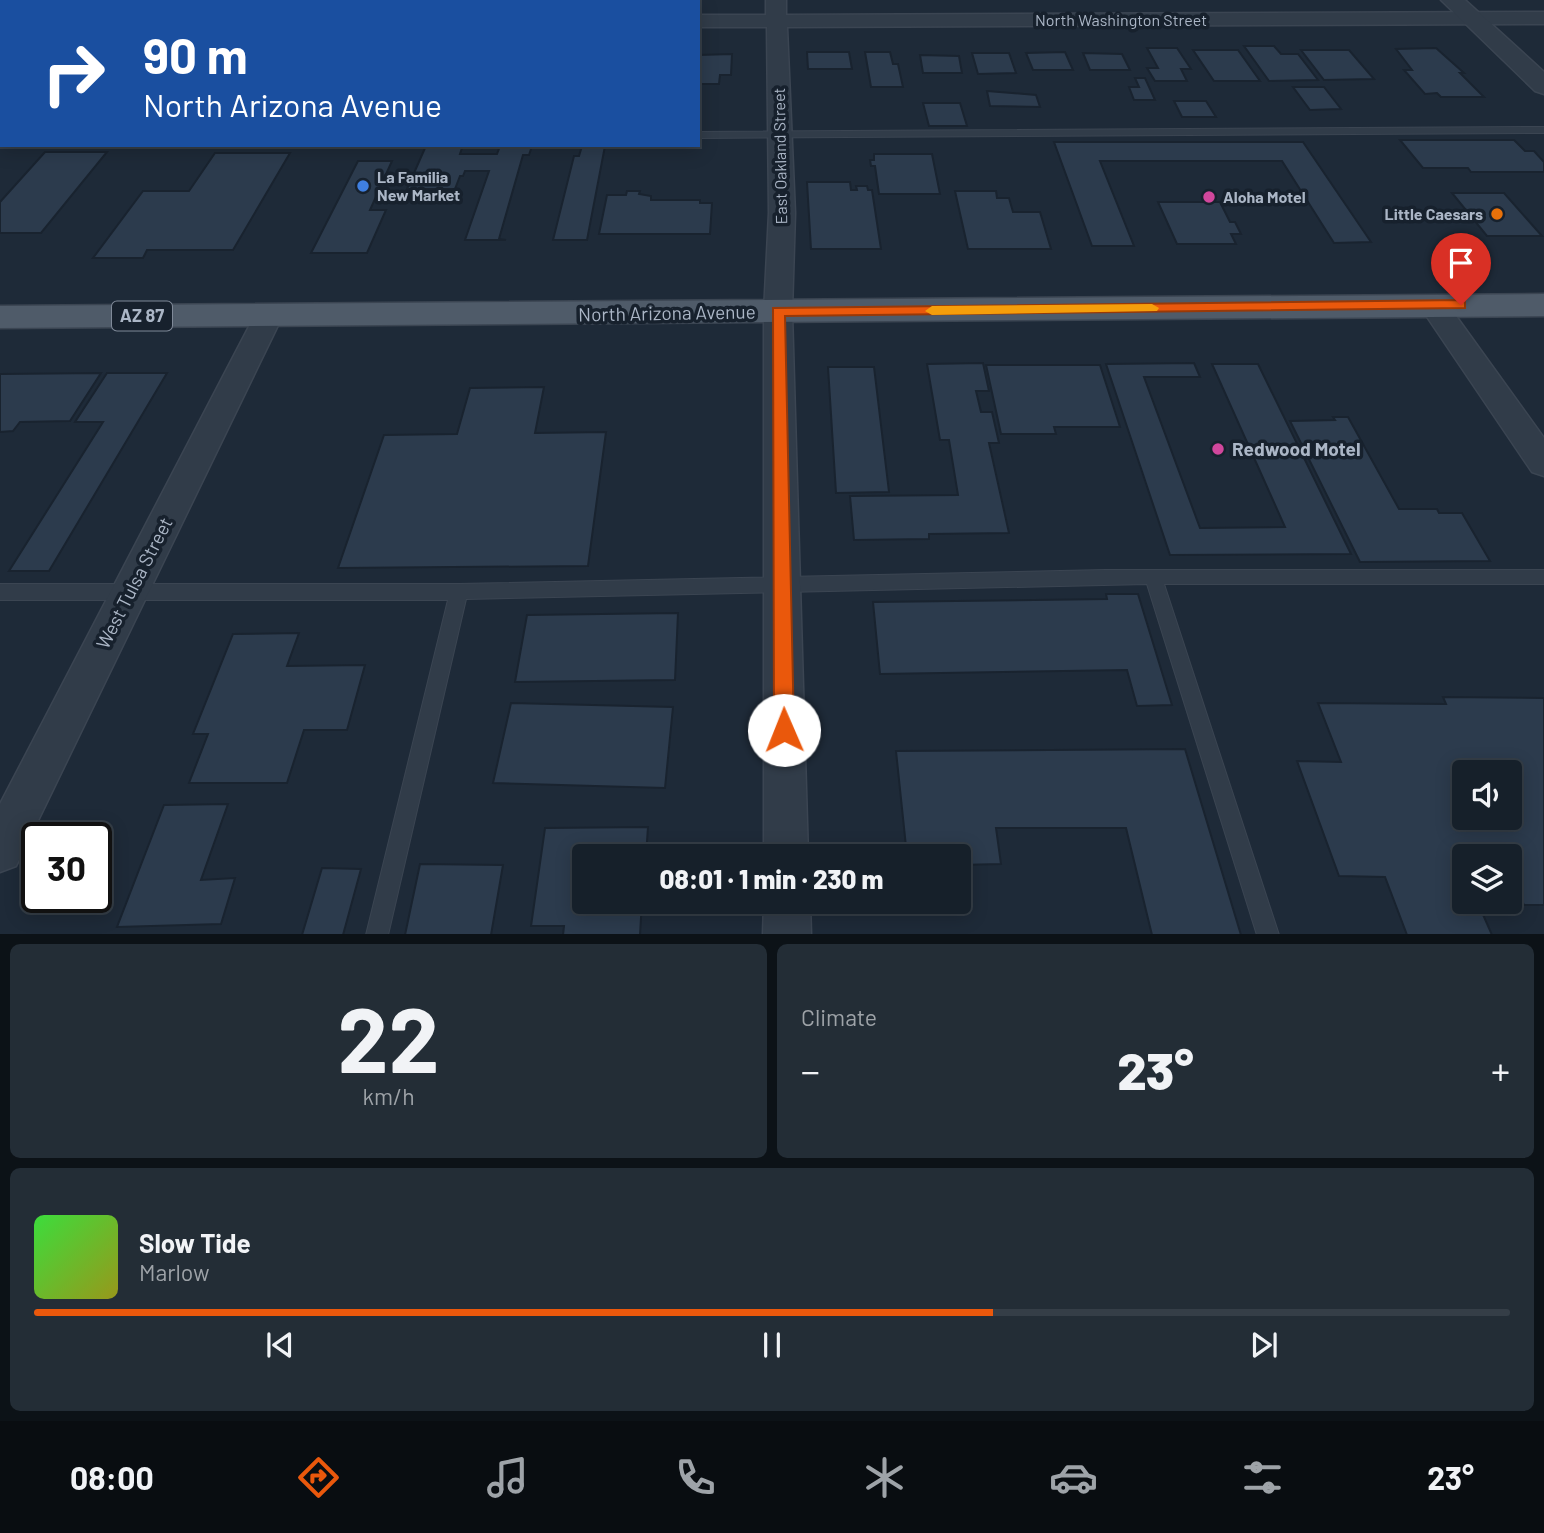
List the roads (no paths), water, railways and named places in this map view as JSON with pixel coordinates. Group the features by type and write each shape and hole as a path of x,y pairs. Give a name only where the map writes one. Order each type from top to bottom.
{"main road":[{"name":"North Arizona Avenue","path":"0,317 1544,305"}],"street":[{"path":"1452,0 1544,86"},
{"name":"North Washington Street","path":"700,21 777,10 1544,18"},
{"name":"East Oakland Street","path":"777,10 782,213 778,312 786,844"},
{"path":"1433,305 1544,463"},
{"name":"West Tulsa Street","path":"0,850 269,315"},
{"path":"787,914 787,934"}],"lane":[{"path":"700,135 1544,130"},
{"path":"0,592 459,592 782,583 1544,576"},
{"path":"1153,578 1268,934"},
{"path":"377,934 459,592"}],"place":[{"name":"La Familia New Market","path":"363,186"},
{"name":"Aloha Motel","path":"1209,197"},
{"name":"Little Caesars","path":"1497,214"},
{"name":"Redwood Motel","path":"1218,449"}]}
